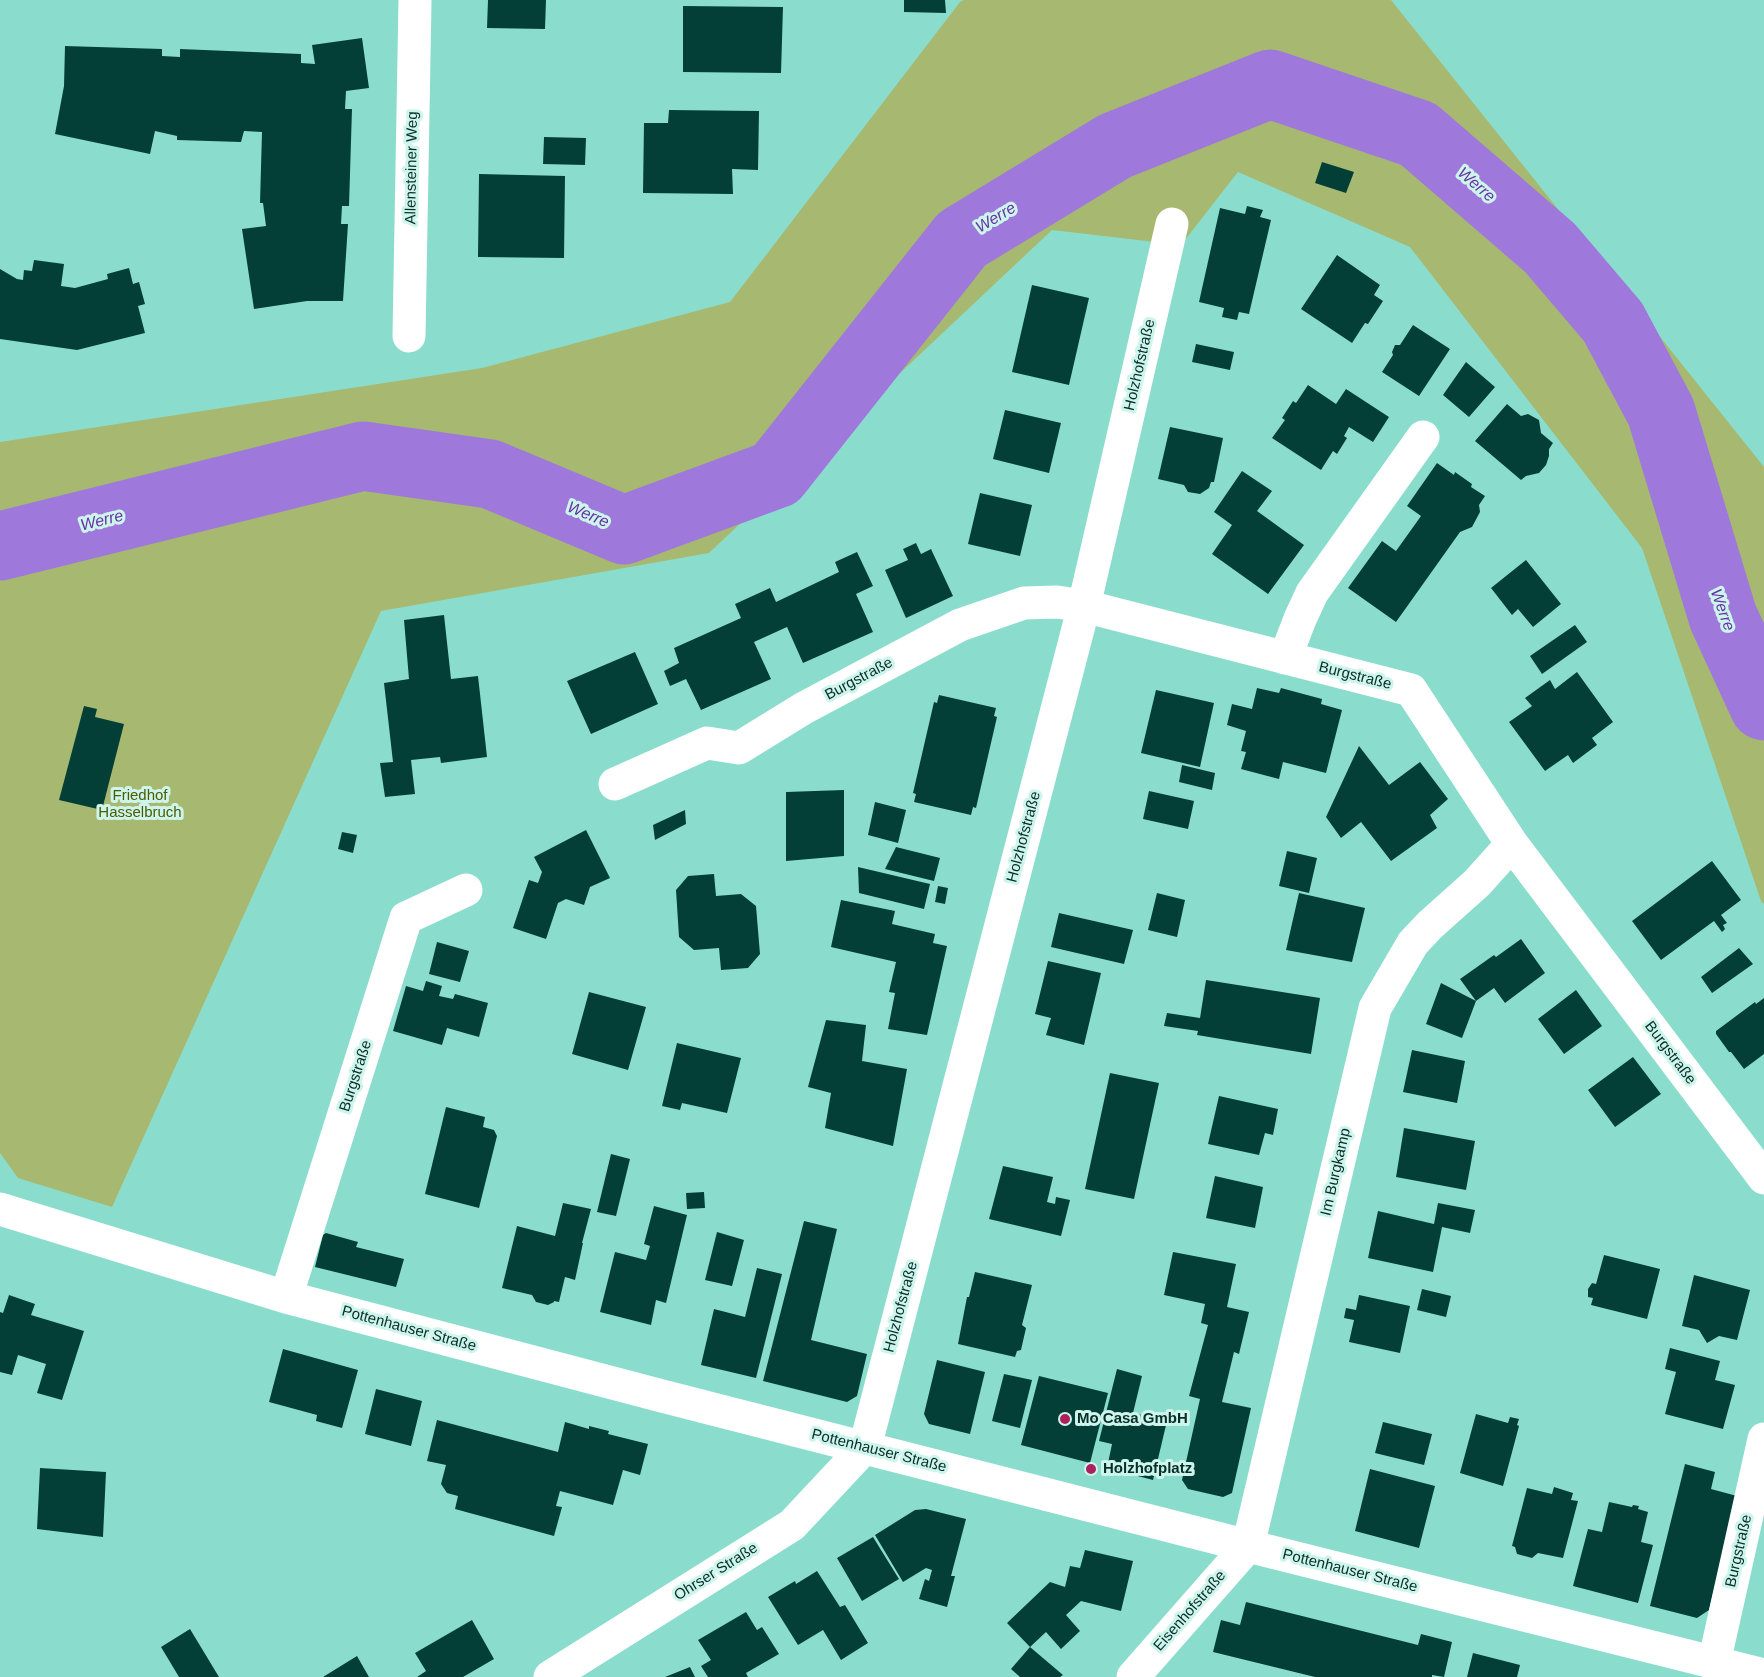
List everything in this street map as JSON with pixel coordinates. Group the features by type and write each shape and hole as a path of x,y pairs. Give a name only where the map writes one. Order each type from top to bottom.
{"street":[{"name":"Allensteiner Weg","path":"409,336 415,0"},
{"name":"Holzhofstraße","path":"865,1447 1084,606 1172,224"},
{"path":"1285,658 1312,593 1423,437"},
{"name":"Burgstraße","path":"615,784 707,743 739,748 804,708 960,625 1024,603 1057,602 1084,606 1411,690 1512,844 1764,1178"},
{"name":"Im Burgkamp","path":"1248,1546 1375,1008 1413,943 1477,883 1512,844"},
{"name":"Burgstraße","path":"286,1297 406,918 466,890"},
{"name":"Pottenhauser Straße","path":"0,1209 286,1297 1248,1546 1764,1675"},
{"name":"Burgstraße","path":"1714,1663 1764,1439"},
{"name":"Ohrser Straße","path":"550,1677 792,1525 865,1447"},
{"name":"Eisenhofstraße","path":"1133,1677 1248,1546"}],"green space":[{"name":"Friedhof Hasselbruch","path":"964,0 1391,0 1764,467 1764,904 1761,901 1642,548 1410,247 1238,172 1181,245 1052,230 709,553 381,611 112,1207 18,1178 0,1153 0,442 482,368 730,302 960,2"}],"building":[{"path":"488,0 546,0 545,29 487,28"},
{"path":"904,0 945,0 946,13 904,12"},
{"path":"683,6 783,7 781,73 683,72"},
{"path":"362,38 369,88 346,91 345,109 352,109 349,206 342,206 341,224 348,224 343,301 307,301 254,309 242,229 266,226 263,203 260,203 262,132 244,131 241,142 177,140 177,136 155,131 150,154 55,134 64,86 65,46 162,49 162,56 180,57 180,49 301,54 301,63 315,64 312,45"},
{"path":"669,110 759,111 758,170 732,169 733,194 643,193 644,123 668,123"},
{"path":"544,137 586,138 585,165 543,164"},
{"path":"1322,162 1354,172 1346,193 1315,183"},
{"path":"479,174 565,176 564,258 478,257"},
{"path":"1247,206 1263,210 1260,217 1271,220 1249,314 1239,312 1237,320 1222,317 1224,308 1199,302 1220,208 1245,214"},
{"path":"1337,255 1380,285 1374,295 1383,301 1352,343 1301,309"},
{"path":"34,260 64,264 61,286 75,288 108,279 107,274 129,268 133,284 139,282 145,304 138,306 145,333 77,350 0,339 0,269 23,280 24,270 32,271"},
{"path":"1032,285 1089,298 1069,385 1012,372"},
{"path":"1413,325 1450,349 1419,396 1382,372 1393,355 1395,345 1400,345"},
{"path":"1196,344 1234,352 1230,370 1192,362"},
{"path":"1466,362 1495,387 1469,417 1443,395"},
{"path":"1308,385 1336,404 1346,389 1389,417 1373,442 1349,427 1344,436 1347,438 1337,454 1333,451 1321,470 1272,438 1285,420 1282,418 1293,401 1296,403"},
{"path":"1507,404 1521,416 1528,414 1539,420 1541,433 1553,443 1549,449 1546,465 1539,473 1526,476 1521,480 1475,441"},
{"path":"1005,410 1061,423 1049,473 993,459"},
{"path":"1170,427 1223,438 1214,482 1211,482 1209,488 1200,494 1188,492 1184,485 1158,479"},
{"path":"1437,463 1454,475 1455,472 1485,496 1479,505 1480,512 1472,527 1460,532 1396,622 1348,588 1382,541 1396,551 1421,516 1407,506"},
{"path":"1242,471 1272,491 1257,511 1304,545 1268,594 1212,554 1232,525 1214,512"},
{"path":"980,493 1032,505 1020,556 968,544"},
{"path":"916,543 921,554 931,549 953,596 906,618 885,570 908,560 903,549"},
{"path":"857,552 873,586 856,594 873,632 803,663 787,627 754,642 771,679 701,710 686,679 670,686 664,671 679,663 674,648 741,618 735,604 770,588 776,602 839,572 835,562"},
{"path":"1526,560 1561,604 1533,627 1518,609 1512,615 1491,588"},
{"path":"444,615 451,679 478,676 487,757 441,763 440,757 411,760 415,794 385,797 380,763 393,762 384,683 409,679 404,620"},
{"path":"1575,625 1587,642 1542,674 1530,656"},
{"path":"635,652 658,704 591,734 567,681"},
{"path":"1577,672 1613,722 1592,738 1597,745 1573,763 1568,755 1545,771 1509,722 1532,706 1525,698 1550,680 1555,689"},
{"path":"1257,688 1279,693 1281,688 1322,699 1321,704 1342,710 1326,773 1283,762 1279,779 1241,769 1246,752 1241,751 1246,731 1227,725 1232,704 1252,709"},
{"path":"1156,690 1214,703 1200,767 1141,753"},
{"path":"939,695 996,708 994,716 997,717 976,808 973,807 971,815 914,802 916,794 913,793 934,702 937,703"},
{"path":"84,706 97,709 95,717 124,724 102,810 59,800"},
{"path":"1359,746 1389,785 1420,762 1448,799 1430,815 1437,828 1391,861 1361,822 1341,838 1326,817"},
{"path":"1182,765 1215,773 1212,790 1179,782"},
{"path":"844,790 844,856 786,861 786,792"},
{"path":"1149,791 1194,801 1188,829 1143,819"},
{"path":"875,802 906,810 898,843 868,835"},
{"path":"685,810 686,824 655,840 653,825"},
{"path":"586,830 610,878 590,887 584,905 566,899 558,903 546,939 513,928 529,880 538,883 542,872 534,857"},
{"path":"342,832 357,835 353,853 338,849"},
{"path":"896,847 940,858 934,881 885,869"},
{"path":"1287,851 1317,858 1309,893 1279,886"},
{"path":"1712,861 1741,900 1721,915 1727,923 1723,925 1725,929 1722,932 1714,921 1661,960 1632,921"},
{"path":"858,867 930,884 924,909 859,893"},
{"path":"714,874 716,896 741,894 756,906 760,954 748,968 721,970 719,948 694,950 679,937 676,890 688,876"},
{"path":"938,886 948,888 945,904 935,902"},
{"path":"1157,893 1185,900 1177,937 1148,930"},
{"path":"1299,893 1365,908 1352,962 1286,950"},
{"path":"841,900 895,911 892,924 935,934 933,943 947,946 927,1035 888,1029 895,993 889,992 896,962 831,947"},
{"path":"1059,913 1133,930 1124,964 1051,947"},
{"path":"1521,939 1545,973 1505,1003 1494,988 1476,1001 1460,979"},
{"path":"437,942 469,951 460,982 429,974"},
{"path":"1739,948 1753,964 1712,993 1701,977"},
{"path":"1048,961 1101,973 1084,1045 1046,1035 1051,1018 1035,1014"},
{"path":"1206,980 1320,998 1311,1054 1197,1035 1198,1031 1164,1026 1167,1013 1200,1018"},
{"path":"426,981 442,986 439,996 453,999 455,994 488,1003 479,1037 447,1028 442,1045 393,1031 406,986 423,991"},
{"path":"1441,983 1476,1001 1462,1038 1426,1024"},
{"path":"1576,990 1602,1026 1564,1054 1538,1019"},
{"path":"589,992 646,1007 628,1070 572,1054"},
{"path":"1764,998 1764,1054 1744,1069 1729,1052 1716,1031 1755,1002 1756,1004"},
{"path":"826,1020 866,1025 862,1061 907,1069 893,1146 825,1128 831,1093 808,1087"},
{"path":"677,1043 741,1058 727,1113 682,1103 680,1110 662,1106"},
{"path":"1412,1050 1465,1061 1457,1103 1403,1092"},
{"path":"1633,1057 1661,1094 1615,1127 1588,1090"},
{"path":"1110,1073 1159,1083 1134,1199 1085,1189"},
{"path":"1219,1096 1278,1109 1273,1135 1265,1133 1259,1155 1208,1144"},
{"path":"446,1107 485,1117 483,1127 494,1130 497,1136 479,1208 425,1194"},
{"path":"1404,1128 1475,1141 1466,1190 1396,1177"},
{"path":"611,1154 630,1159 616,1216 597,1212"},
{"path":"1003,1166 1053,1177 1047,1202 1055,1204 1056,1197 1070,1200 1061,1236 989,1219"},
{"path":"1215,1176 1263,1187 1255,1228 1206,1218"},
{"path":"704,1192 705,1208 687,1209 686,1193"},
{"path":"563,1203 591,1209 575,1280 565,1277 559,1302 554,1301 548,1305 536,1302 532,1295 502,1288 517,1226 555,1236"},
{"path":"1438,1203 1475,1210 1470,1233 1442,1227 1433,1272 1368,1258 1378,1211 1434,1224"},
{"path":"654,1206 687,1215 666,1303 656,1300 651,1325 600,1312 615,1252 646,1260 650,1246 644,1244"},
{"path":"804,1221 837,1229 811,1340 867,1354 857,1396 847,1402 763,1381"},
{"path":"717,1232 744,1240 732,1286 705,1280"},
{"path":"326,1233 358,1242 356,1247 404,1259 396,1287 315,1267 323,1235"},
{"path":"1173,1252 1236,1264 1227,1307 1249,1312 1239,1354 1234,1352 1222,1402 1251,1408 1232,1493 1223,1497 1188,1489 1182,1480 1200,1399 1189,1396 1208,1325 1201,1323 1205,1304 1164,1295"},
{"path":"1604,1255 1660,1269 1647,1319 1591,1305 1593,1298 1588,1297 1588,1289 1592,1283 1596,1284"},
{"path":"757,1268 782,1274 756,1378 701,1365 714,1309 745,1317"},
{"path":"975,1272 1032,1285 1022,1325 1026,1328 1021,1350 1017,1351 1015,1357 958,1344 967,1297 969,1297"},
{"path":"1694,1275 1750,1290 1737,1340 1719,1336 1707,1343 1699,1330 1682,1326"},
{"path":"1422,1289 1451,1296 1446,1317 1417,1310"},
{"path":"9,1295 35,1304 31,1315 84,1331 62,1400 37,1393 46,1364 18,1355 12,1375 0,1372 0,1312 3,1313"},
{"path":"1359,1295 1410,1306 1400,1353 1349,1342 1354,1320 1344,1318 1346,1308 1356,1310"},
{"path":"1670,1348 1720,1361 1715,1380 1735,1385 1723,1429 1665,1414 1676,1372 1665,1369"},
{"path":"283,1349 358,1370 342,1428 316,1421 317,1415 269,1402"},
{"path":"937,1360 985,1372 970,1434 929,1424 924,1414"},
{"path":"1117,1369 1142,1376 1133,1413 1167,1421 1153,1480 1107,1468 1112,1444 1099,1441"},
{"path":"1004,1374 1032,1380 1020,1428 992,1421"},
{"name":"Mo Casa GmbH","path":"1039,1376 1108,1393 1090,1463 1021,1445"},
{"path":"376,1389 422,1401 411,1446 365,1434"},
{"path":"1476,1414 1508,1423 1510,1417 1519,1419 1503,1486 1460,1473"},
{"path":"437,1420 558,1452 565,1422 589,1429 589,1426 609,1431 608,1434 648,1444 640,1475 623,1470 613,1505 560,1491 556,1506 562,1507 554,1536 455,1509 458,1496 447,1493 441,1484 446,1465 427,1461"},
{"path":"1383,1422 1432,1434 1424,1465 1375,1453"},
{"path":"1685,1464 1715,1472 1711,1489 1737,1496 1709,1610 1697,1618 1650,1606"},
{"path":"40,1468 106,1472 103,1537 37,1529"},
{"path":"1370,1469 1435,1486 1419,1548 1355,1531"},
{"path":"1554,1487 1573,1493 1571,1500 1578,1501 1563,1558 1538,1553 1532,1558 1517,1554 1515,1547 1512,1546 1527,1488 1552,1494"},
{"path":"1609,1502 1632,1507 1633,1505 1639,1506 1638,1509 1648,1512 1641,1542 1653,1545 1638,1603 1573,1586 1588,1529 1602,1532"},
{"path":"926,1509 966,1519 951,1576 955,1576 947,1607 919,1599 925,1579 929,1581 932,1570 926,1568 903,1582 875,1535 915,1510"},
{"path":"873,1537 899,1579 862,1601 837,1558"},
{"path":"1085,1550 1133,1561 1121,1611 1081,1601 1066,1615 1080,1631 1061,1649 1046,1632 1030,1647 1007,1623 1050,1582 1065,1587 1070,1566 1080,1568"},
{"path":"817,1571 840,1607 845,1605 868,1643 841,1660 823,1630 798,1645 768,1597"},
{"path":"1246,1602 1418,1645 1421,1634 1452,1642 1444,1677 1432,1675 1432,1677 1315,1677 1213,1652 1221,1620 1240,1625"},
{"path":"746,1612 757,1630 762,1627 779,1654 746,1673 748,1677 708,1677 701,1666 711,1660 698,1640"},
{"path":"472,1620 494,1659 463,1677 417,1677 426,1671 415,1653"},
{"path":"190,1629 219,1677 179,1677 161,1647"},
{"path":"1030,1647 1063,1675 1060,1677 1020,1677 1011,1669"},
{"path":"1473,1653 1520,1665 1517,1677 1467,1677"},
{"path":"357,1656 369,1677 323,1677"},
{"path":"690,1667 695,1677 665,1677"}],"waterway":[{"name":"Werre","path":"0,546 363,456 490,474 624,530 776,474 962,239 1115,146 1270,84 1418,134 1550,248 1613,322 1661,412 1723,617 1764,706"}],"place":[{"name":"Mo Casa GmbH","path":"1065,1419"},
{"name":"Holzhofplatz","path":"1091,1469"}]}
